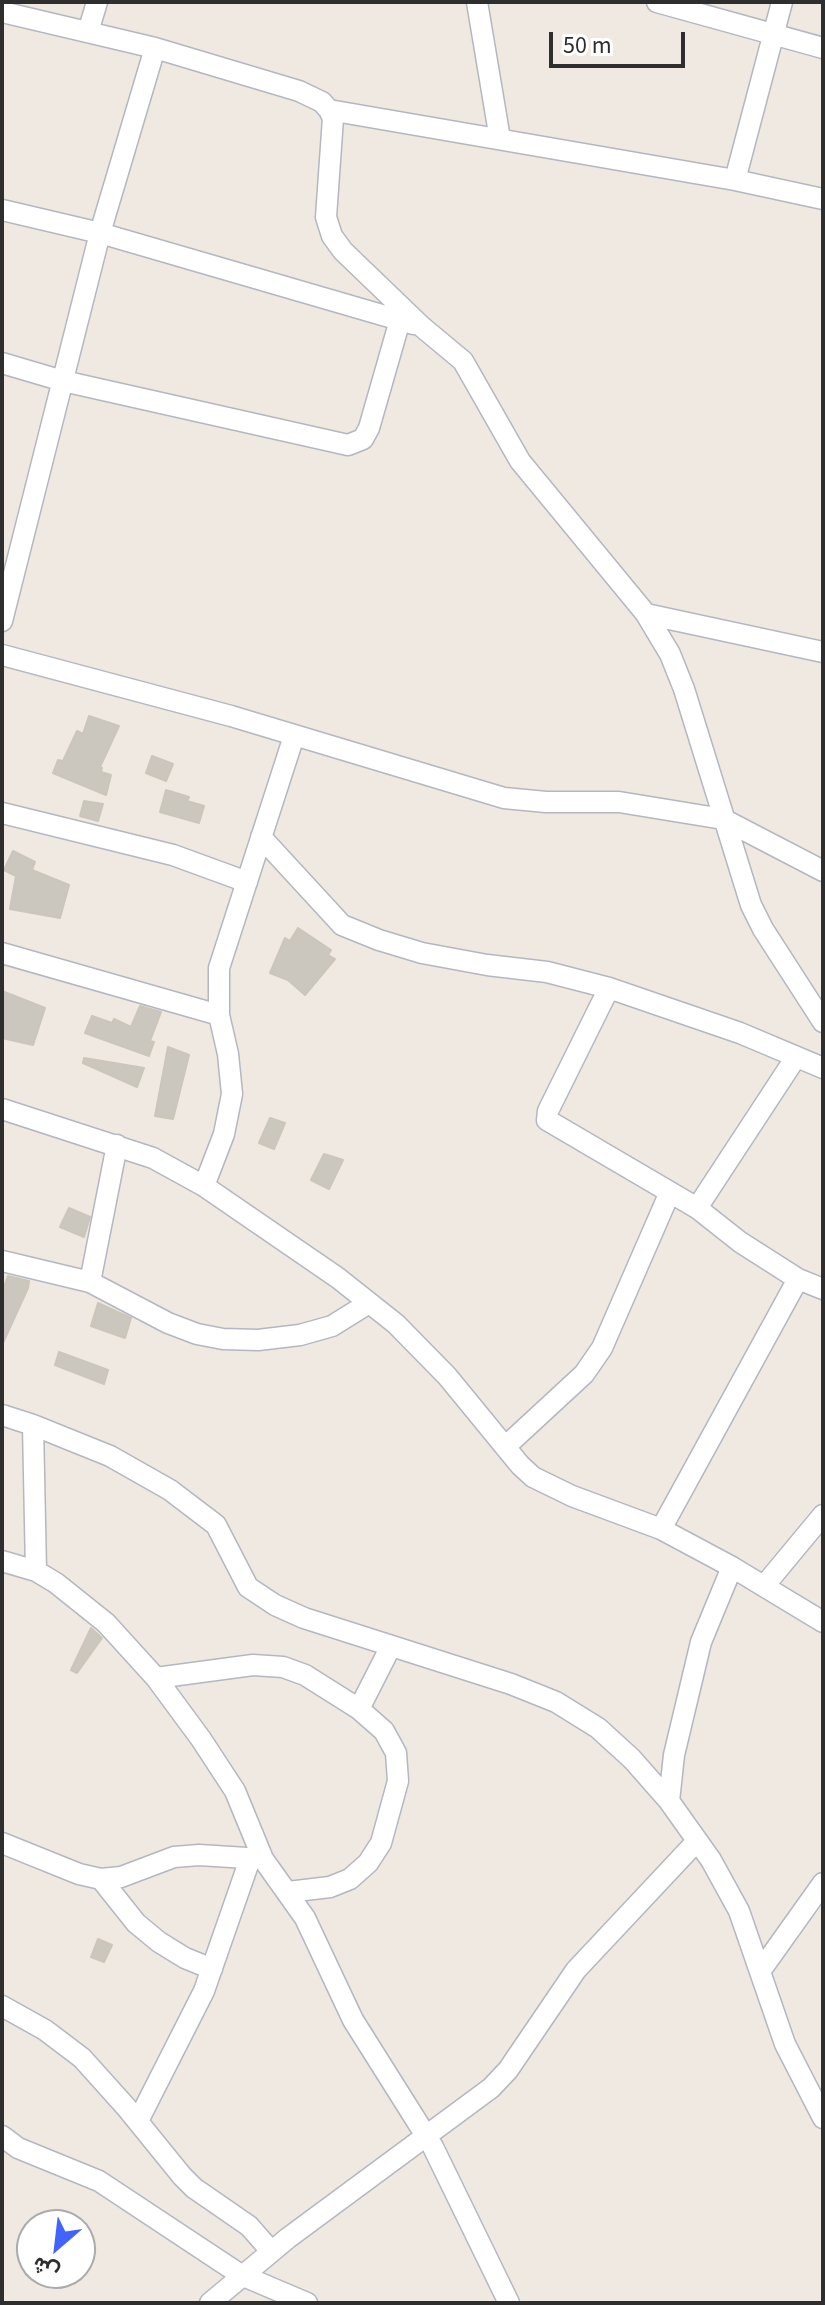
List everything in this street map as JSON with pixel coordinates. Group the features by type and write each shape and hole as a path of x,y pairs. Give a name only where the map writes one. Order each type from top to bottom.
{"street":[{"path":"88,32 97,2"},
{"path":"477,2 500,139"},
{"path":"657,2 823,48"},
{"path":"735,180 782,2"},
{"path":"2,12 155,48 299,91 322,102 329,110 333,118 326,217 332,236 343,251 421,326 463,361 520,461 646,614 670,654 684,689 723,819 757,917 823,1022"},
{"path":"2,621 100,233 155,48"},
{"path":"329,110 735,180 823,199"},
{"path":"2,210 100,233 421,326"},
{"path":"2,363 63,381 348,445 363,439 369,428 400,320"},
{"path":"646,614 823,652"},
{"path":"2,655 231,716 504,798 546,802 619,802 723,819 823,871"},
{"path":"204,1186 224,1134 232,1094 228,1054 219,1015 219,968 294,736"},
{"path":"2,813 173,855 247,882"},
{"path":"261,837 342,925 422,953 547,972 609,988 740,1033 823,1068"},
{"path":"2,953 219,1015"},
{"path":"609,988 548,1111 547,1120 697,1208 740,1242 798,1279 823,1289"},
{"path":"697,1208 796,1057"},
{"path":"2,1109 153,1158 204,1186 338,1278 396,1324 447,1376 520,1465 541,1482 661,1529 823,1622"},
{"path":"90,1282 117,1145"},
{"path":"505,1447 584,1374 602,1348 670,1192"},
{"path":"2,1261 90,1282 168,1323 197,1334 223,1339 258,1340 300,1335 332,1326 369,1303"},
{"path":"661,1529 798,1279"},
{"path":"2,1415 110,1456 170,1490 216,1525 248,1587 275,1605 304,1618 475,1672 556,1702 598,1728 632,1759 669,1801 739,1911 785,2044 823,2118"},
{"path":"33,1425 36,1571"},
{"path":"764,1586 823,1515"},
{"path":"2,1561 36,1571 66,1590 106,1623 156,1678 201,1739 235,1791 257,1859 288,1892 305,1918 353,2020 425,2135 509,2303"},
{"path":"669,1801 674,1755 701,1642 732,1567"},
{"path":"359,1709 391,1646"},
{"path":"156,1678 253,1665 283,1667 305,1675 359,1709 384,1731 396,1753 398,1781 381,1843 368,1863 350,1879 330,1887 288,1892"},
{"path":"210,2303 271,2251 491,2088 508,2070 576,1970 697,1841"},
{"path":"2,1843 79,1874 101,1879 121,1877 174,1857 199,1855 257,1859"},
{"path":"138,2121 212,1969 257,1859"},
{"path":"101,1879 136,1923 159,1942 185,1958 212,1969"},
{"path":"761,1970 823,1883"},
{"path":"2,2006 45,2030 73,2051 138,2121 182,2176 249,2226 271,2251"},
{"path":"2,2136 18,2148 99,2181 241,2275 307,2303"}],"building":[{"path":"89,716 119,726 100,767 101,772 111,775 106,795 53,773 58,760 63,761 77,731 83,734"},
{"path":"152,756 173,764 166,781 146,773"},
{"path":"166,790 189,797 187,801 204,806 199,823 160,812"},
{"path":"84,801 103,804 98,821 80,816"},
{"path":"13,851 35,862 32,870 69,885 60,918 10,909 16,876 4,870"},
{"path":"298,928 331,950 328,955 335,959 305,995 288,980 270,973 285,938 290,941"},
{"path":"2,991 45,1008 33,1045 2,1038"},
{"path":"140,1006 161,1012 150,1041 154,1042 149,1056 85,1033 92,1016 112,1023 114,1019 131,1027"},
{"path":"168,1047 189,1055 173,1119 155,1116"},
{"path":"84,1058 144,1068 137,1087 83,1063"},
{"path":"270,1118 285,1123 274,1149 259,1143"},
{"path":"324,1154 343,1160 329,1189 311,1180"},
{"path":"69,1208 90,1217 84,1237 60,1227"},
{"path":"8,1276 29,1281 2,1345 2,1292"},
{"path":"98,1303 131,1318 125,1338 91,1326"},
{"path":"59,1352 108,1370 104,1384 55,1365"},
{"path":"91,1628 102,1638 77,1673 71,1670"},
{"path":"98,1939 112,1945 104,1962 91,1957"}]}
